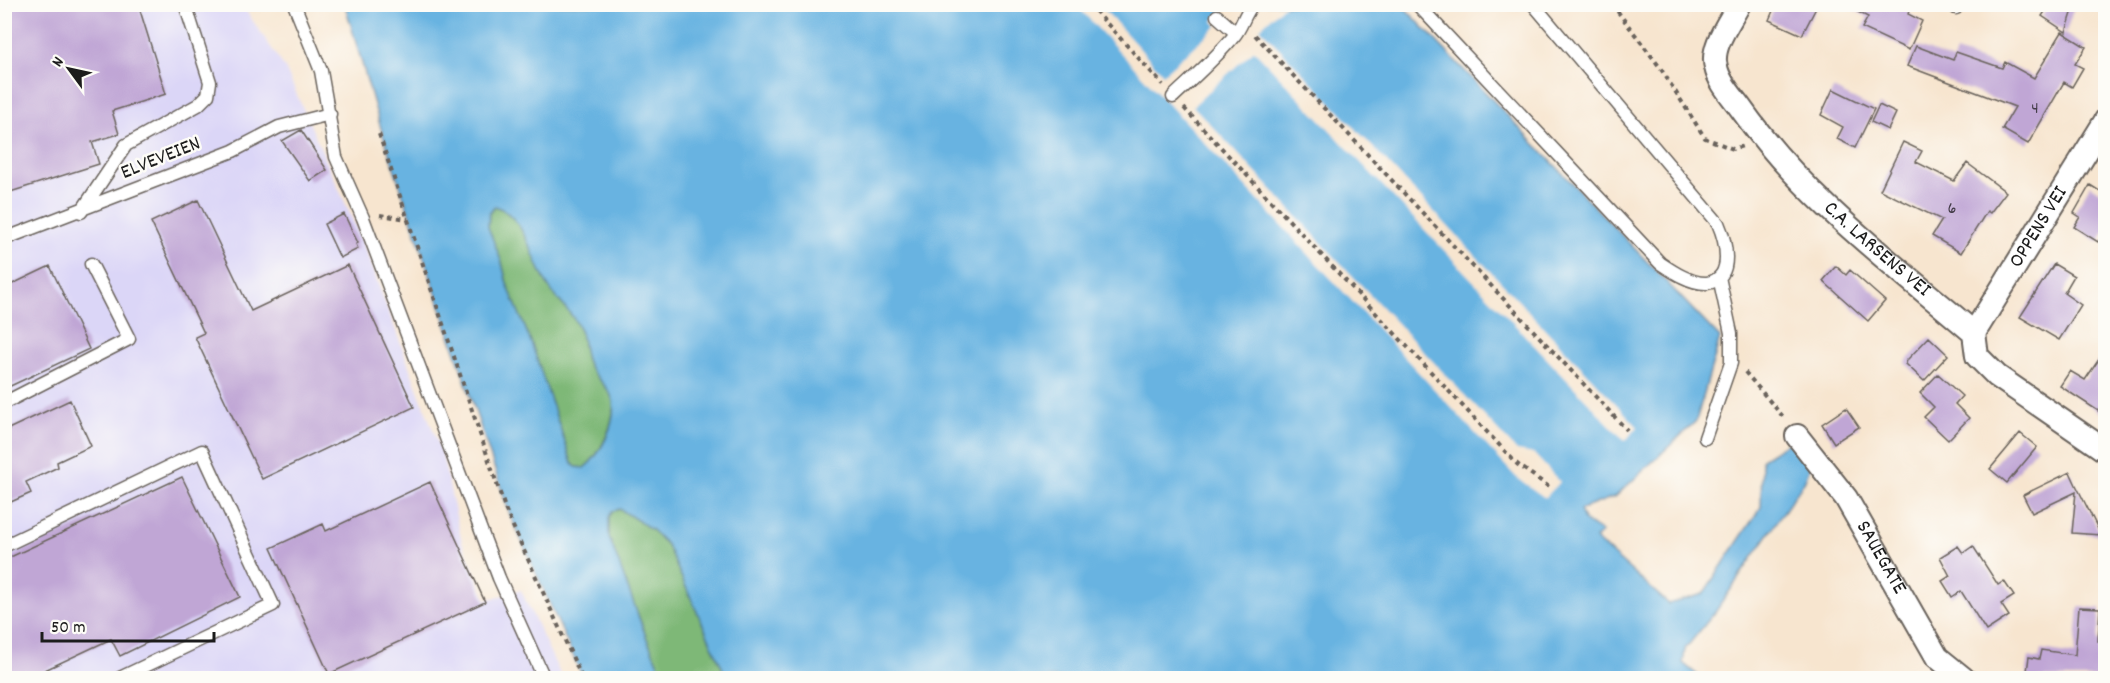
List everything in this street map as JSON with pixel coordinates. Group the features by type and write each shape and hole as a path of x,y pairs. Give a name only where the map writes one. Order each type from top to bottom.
{"street":[{"name":"C.A. LARSENS VEI","path":"1739,4 1716,50 1715,67 1724,85 1763,140 1795,176 1852,230 1974,333"},
{"name":"OPPENS VEI","path":"1974,333 2106,120"},
{"path":"1974,333 1977,356 1997,376 2106,451"},
{"name":"SAUEGATE","path":"1797,436 1846,498 1936,657 1963,678"}],"lane":[{"path":"81,212 126,145 198,105 208,96 210,82 185,4"},
{"path":"294,4 321,71 336,157 363,218 499,578 544,678"},
{"path":"1173,97 1236,33 1241,20 1253,4"},
{"path":"1418,4 1660,262 1692,280 1707,283 1719,277 1725,265 1727,244 1718,223 1533,4"},
{"path":"1217,16 1236,33"},
{"name":"ELVEVEIEN","path":"4,239 81,212 233,151 279,127 330,114"},
{"path":"4,403 129,339 91,264"},
{"path":"1705,438 1731,363 1731,333 1719,277"},
{"path":"4,546 202,451 273,604 120,678"}],"path":[{"path":"1089,4 1173,97 1517,464 1552,489"},
{"path":"1612,4 1659,66 1706,138 1733,149 1763,140"},
{"path":"1241,20 1627,430"},
{"path":"379,134 506,511 582,678"},
{"path":"1731,363 1746,372 1797,436"}],"shaded area":[{"path":"4,5 242,5 285,68 362,241 442,454 462,542 486,600 521,590 562,678 5,678"}],"green space":[{"path":"495,206 505,211 521,228 547,284 578,326 586,360 612,397 612,420 606,438 596,455 584,468 576,467 572,463 531,342 507,284 502,263 488,228 489,214"},
{"path":"620,509 651,529 667,545 727,678 664,678 609,537 609,517 613,511"}],"water":[{"path":"345,5 1402,5 1720,338 1696,421 1616,496 1580,510 1584,520 1602,532 1595,539 1669,604 1703,594 1761,507 1762,459 1789,442 1811,465 1804,482 1716,611 1685,649 1683,663 1701,678 727,678 667,545 651,529 620,509 613,511 609,517 609,537 664,678 583,678 510,515 382,132","holes":["495,206 505,211 521,228 551,290 578,326 588,364 612,397 613,411 610,429 596,455 584,468 576,467 572,463 531,342 507,284 502,263 488,227 489,214"]}],"pier":[{"path":"1076,5 1100,5 1163,74 1217,26 1213,21 1222,11 1216,5 1285,5 1260,28 1638,427 1625,441 1254,50 1193,106 1517,451 1534,454 1560,482 1545,498 1516,477"}],"building":[{"path":"25,4 138,4 166,94 112,111 119,134 92,142 99,164 4,194 4,11"},
{"path":"1776,4 1818,4 1802,35 1769,20"},
{"path":"1842,4 1912,4 1908,14 1922,21 1909,50 1862,28 1868,17"},
{"path":"2050,4 2075,4 2066,32 2042,16"},
{"path":"2062,32 2086,47 2075,64 2083,68 2072,87 2064,82 2028,144 2002,129 2015,107 1907,66 1916,46 1953,60 1956,52 2002,68 2005,62 2034,78"},
{"path":"1833,89 1874,109 1855,148 1837,139 1843,127 1821,115"},
{"path":"1879,105 1896,113 1888,130 1871,122"},
{"path":"301,130 327,170 310,181 282,141"},
{"path":"1903,142 1922,151 1916,162 1954,181 1967,163 2006,192 1990,213 1987,211 1961,253 1932,236 1942,220 1880,190"},
{"path":"2090,185 2106,195 2106,230 2098,242 2074,227 2080,217 2074,213"},
{"path":"198,200 251,311 348,265 414,407 262,479 195,337 204,333 151,222"},
{"path":"344,214 358,243 356,244 358,249 340,258 324,224"},
{"path":"2054,264 2074,276 2064,293 2081,305 2059,340 2020,317"},
{"path":"50,266 89,349 4,389 4,288"},
{"path":"1836,266 1846,275 1850,270 1885,301 1868,321 1823,281"},
{"path":"1929,337 1948,355 1924,381 1906,364 1907,360"},
{"path":"2106,349 2106,416 2060,386 2070,371 2085,380"},
{"path":"1938,374 1962,396 1955,404 1969,418 1948,440 1924,417 1934,407 1920,393"},
{"path":"70,400 91,446 57,462 58,467 26,482 31,493 4,505 4,431"},
{"path":"1846,408 1859,427 1834,443 1822,424"},
{"path":"2020,433 2037,447 2007,483 1990,469"},
{"path":"2070,472 2101,535 2072,533 2076,492 2032,513 2023,495"},
{"path":"182,477 240,597 120,656 111,639 28,678 4,678 4,560"},
{"path":"430,482 485,602 329,674 271,548 323,524 326,531"},
{"path":"1958,546 1963,553 1973,546 1998,585 2004,581 2014,596 2001,604 2009,616 1986,631 1961,591 1952,597 1942,581 1950,576 1940,557"},
{"path":"2079,607 2100,608 2098,641 2106,642 2106,678 2026,678 2029,657 2039,659 2041,650 2075,655"}]}
